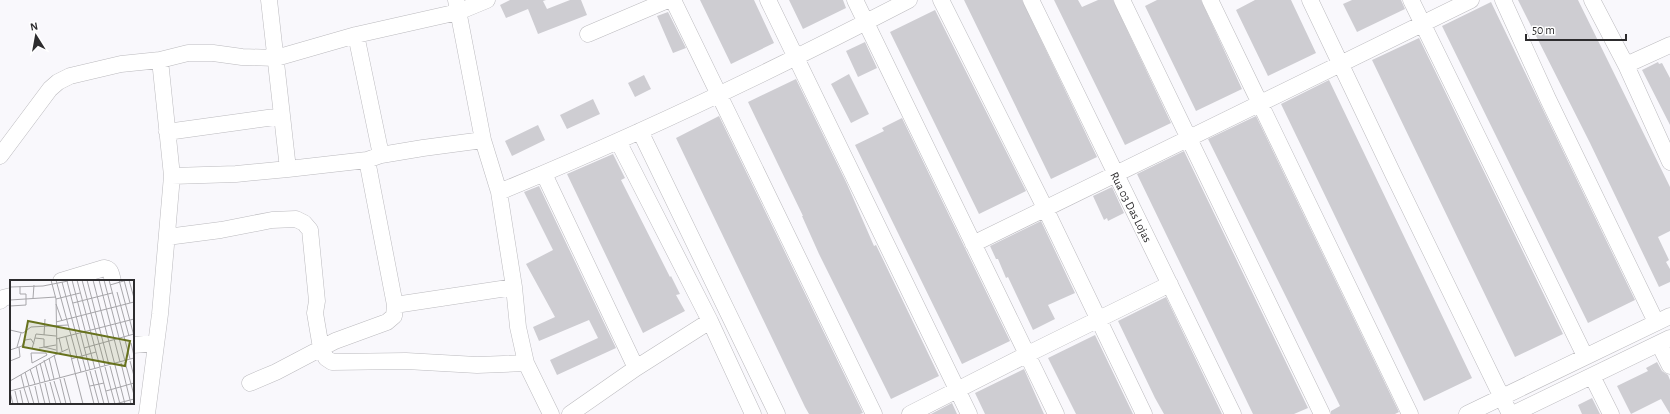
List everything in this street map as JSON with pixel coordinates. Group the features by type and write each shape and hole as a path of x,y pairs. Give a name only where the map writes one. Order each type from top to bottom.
{"street":[{"path":"269,0 288,169"},
{"path":"0,156 50,89 58,82 70,76 121,64 160,60 188,53 213,53 242,57 276,58 457,6 487,0"},
{"path":"588,34 668,0"},
{"path":"673,0 874,414"},
{"path":"768,0 969,414"},
{"path":"856,0 1056,414"},
{"path":"499,192 544,174 719,96 908,0"},
{"path":"941,0 1045,208 1144,414"},
{"name":"Rua 03 Das Lojas","path":"1031,0 1233,414"},
{"path":"1122,0 1190,138 1322,414"},
{"path":"1210,0 1410,414"},
{"path":"1310,0 1394,176 1512,414 1665,341 1670,366"},
{"path":"1411,0 1585,356"},
{"path":"974,244 1471,0"},
{"path":"1467,414 1663,319 1548,99 1503,0"},
{"path":"1592,0 1626,65 1670,162"},
{"path":"457,6 483,140 499,192 514,287 518,327 526,363 551,414"},
{"path":"250,383 276,372 335,341 391,320 394,316 395,305 356,35"},
{"path":"1626,65 1670,45"},
{"path":"147,414 168,237 172,176 160,60"},
{"path":"167,132 282,116"},
{"path":"640,132 777,414"},
{"path":"172,176 236,174 288,169 374,158 423,148 483,140"},
{"path":"618,141 710,320 754,414"},
{"path":"544,174 636,368"},
{"path":"168,237 221,230 272,220 296,219 304,223 310,230 317,301 315,313 321,348 326,358 332,362 406,361 477,365 526,363"},
{"path":"64,280 104,268 111,271 113,280"},
{"path":"910,414 1170,284"},
{"path":"395,305 514,287"},
{"path":"0,301 3,298 10,296"},
{"path":"570,414 636,368 710,320"},
{"path":"134,345 156,343"},
{"path":"1592,376 1611,414"}],"building":[{"path":"510,0 546,0 543,1 547,9 570,0 581,0 587,15 538,34 528,9 506,18 500,5"},
{"path":"700,0 754,0 774,43 731,64"},
{"path":"789,0 843,0 846,8 803,29"},
{"path":"964,0 1022,0 1097,157 1051,179"},
{"path":"1054,0 1078,0 1082,7 1098,0 1113,0 1171,123 1125,145"},
{"path":"1157,0 1201,0 1242,89 1196,111 1145,6"},
{"path":"1255,0 1291,0 1316,53 1268,76 1236,10"},
{"path":"1352,0 1401,0 1405,9 1357,32 1343,4"},
{"path":"1518,0 1578,0 1670,187 1670,231 1658,237 1669,260 1666,262 1670,269 1670,282 1659,287 1590,143"},
{"path":"1491,2 1635,300 1588,323 1442,26"},
{"path":"935,10 1026,191 979,214 890,32"},
{"path":"668,12 686,48 673,53 657,16"},
{"path":"1419,38 1563,334 1515,357 1372,60"},
{"path":"865,42 877,68 858,77 846,51"},
{"path":"1658,62 1659,64 1662,63 1670,78 1670,125 1642,70"},
{"path":"849,74 869,114 851,123 831,84"},
{"path":"644,75 651,89 635,97 628,83"},
{"path":"796,79 847,184 874,246 876,245 939,376 891,399 819,254 803,216 748,102"},
{"path":"1329,80 1472,378 1424,401 1281,104"},
{"path":"593,99 600,114 567,129 560,115"},
{"path":"719,116 863,413 809,414 805,407 676,138"},
{"path":"1256,116 1399,412 1395,414 1331,414 1331,411 1340,406 1208,139"},
{"path":"902,118 1010,341 962,364 855,145 884,131 882,128"},
{"path":"538,125 545,140 512,156 505,141"},
{"path":"1184,151 1308,408 1294,414 1253,414 1137,174"},
{"path":"613,154 625,178 621,180 680,294 676,295 685,311 643,333 567,174"},
{"path":"539,186 616,348 557,375 550,360 598,338 589,320 539,341 533,327 555,317 526,264 553,250 524,192"},
{"path":"1112,187 1124,213 1108,221 1107,218 1104,220 1093,196"},
{"path":"1041,221 1075,293 1048,305 1055,319 1033,330 1008,277 1006,278 998,259 996,259 990,246"},
{"path":"1166,297 1222,414 1164,414 1118,321"},
{"path":"1095,335 1133,414 1076,414 1048,358"},
{"path":"1657,362 1662,371 1668,375 1670,380 1670,414 1661,399 1631,414 1617,386 1648,371 1646,368"},
{"path":"1024,369 1044,414 985,414 975,393"},
{"path":"1592,398 1600,414 1582,414 1578,405"},
{"path":"952,403 957,414 931,414"}]}
